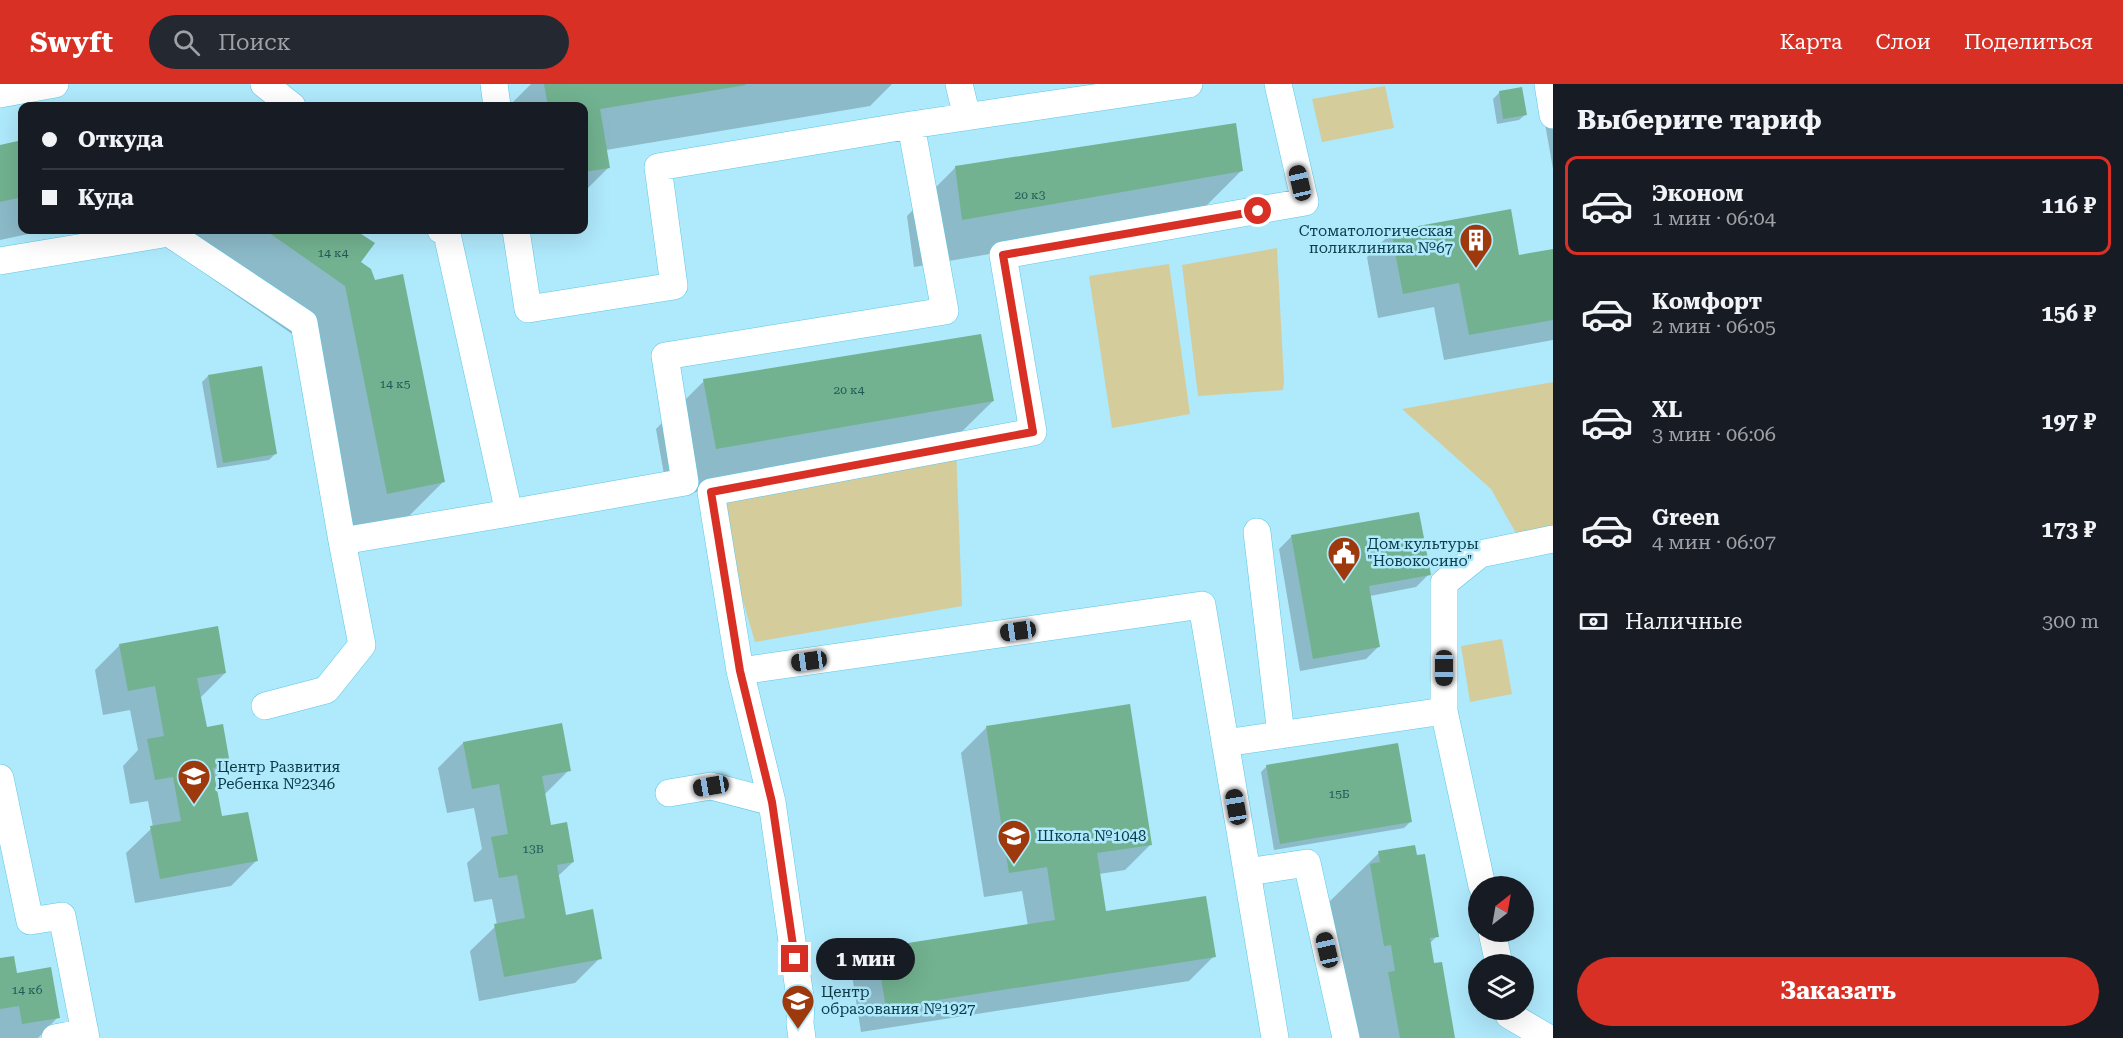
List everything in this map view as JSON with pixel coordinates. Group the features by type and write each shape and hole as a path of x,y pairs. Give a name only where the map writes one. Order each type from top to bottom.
{"lane":[{"path":"47,84 50,102"},
{"path":"0,94 54,84"},
{"path":"264,84 287,102"},
{"path":"494,84 496,102"},
{"path":"959,84 967,117"},
{"path":"517,234 528,309 674,286 658,167 910,125 1189,84"},
{"path":"802,1038 801,1004 772,802 740,671 711,492 1033,432 1003,255 1305,202 1278,84"},
{"path":"1548,84 1553,115"},
{"path":"342,541 684,482 665,356 945,311 910,125"},
{"path":"0,261 80,239 154,234"},
{"path":"170,234 304,323 362,645 326,690 265,706"},
{"path":"447,234 509,513"},
{"path":"1257,532 1281,735"},
{"path":"1480,876 1444,711 1444,583 1480,554 1553,539"},
{"path":"740,671 1202,605 1275,1038"},
{"path":"1225,743 1444,711"},
{"path":"0,778 30,921 62,916 85,1035 55,1038"},
{"path":"669,793 711,786 772,802"},
{"path":"1247,872 1307,863 1346,1038"},
{"path":"1517,1020 1548,1038"}],"shaded area":[{"path":"1385,86 1394,128 1322,142 1312,99"},
{"path":"1277,248 1283,390 1198,396 1182,265"},
{"path":"1169,264 1190,414 1112,428 1089,276"},
{"path":"1553,382 1553,529 1517,535 1491,489 1402,409"},
{"path":"956,446 962,606 755,642 711,492"},
{"path":"1502,639 1512,694 1470,702 1461,646"}],"building":[{"path":"544,84 746,85 600,109 610,168 588,171 588,102 547,102"},
{"path":"1522,87 1527,115 1503,119 1499,91"},
{"path":"1236,123 1243,171 962,220 955,166"},
{"path":"18,141 18,198 0,202 0,145"},
{"name":"Стоматологическая поликлиника №67","path":"1511,209 1519,255 1553,249 1553,320 1469,335 1459,283 1403,294 1391,231"},
{"path":"271,234 361,234 375,243 361,262 371,269 375,280 403,274 445,482 387,494 345,286"},
{"path":"981,334 994,401 716,449 703,379"},
{"path":"262,366 277,454 223,463 208,375"},
{"name":"Дом культуры \"Новокосино\"","path":"1419,512 1431,575 1369,586 1380,647 1313,659 1291,535"},
{"path":"218,626 226,673 197,678 207,727 223,724 230,764 213,768 222,816 248,812 258,861 160,879 150,826 181,821 173,777 155,780 147,739 164,736 155,686 128,691 119,644"},
{"path":"1130,704 1152,845 1097,853 1106,911 1206,896 1216,957 886,1008 876,948 1055,920 1047,867 1009,873 986,726"},
{"path":"562,723 571,771 542,776 551,825 567,822 574,862 557,865 566,915 593,909 602,959 504,977 494,924 525,918 517,875 499,878 491,837 508,834 499,784 472,789 463,742"},
{"path":"1398,743 1412,822 1280,844 1266,765"},
{"path":"1415,845 1417,855 1425,854 1439,937 1430,938 1434,963 1442,962 1455,1038 1400,1038 1388,972 1395,971 1391,945 1384,946 1370,864 1380,862 1378,851"},
{"path":"14,956 17,973 51,967 60,1018 22,1024 19,1006 0,1009 0,958"}],"place":[{"name":"Стоматологическая поликлиника №67","path":"1476,269"},
{"name":"Дом культуры \"Новокосино\"","path":"1344,582"},
{"name":"Центр Развития Ребенка №2346","path":"194,805"},
{"name":"Школа №1048","path":"1014,865"},
{"name":"Центр образования №1927","path":"798,1030"}],"route":[{"path":"795,959 772,802 740,671 711,492 1033,432 1003,255 1258,211"}]}
